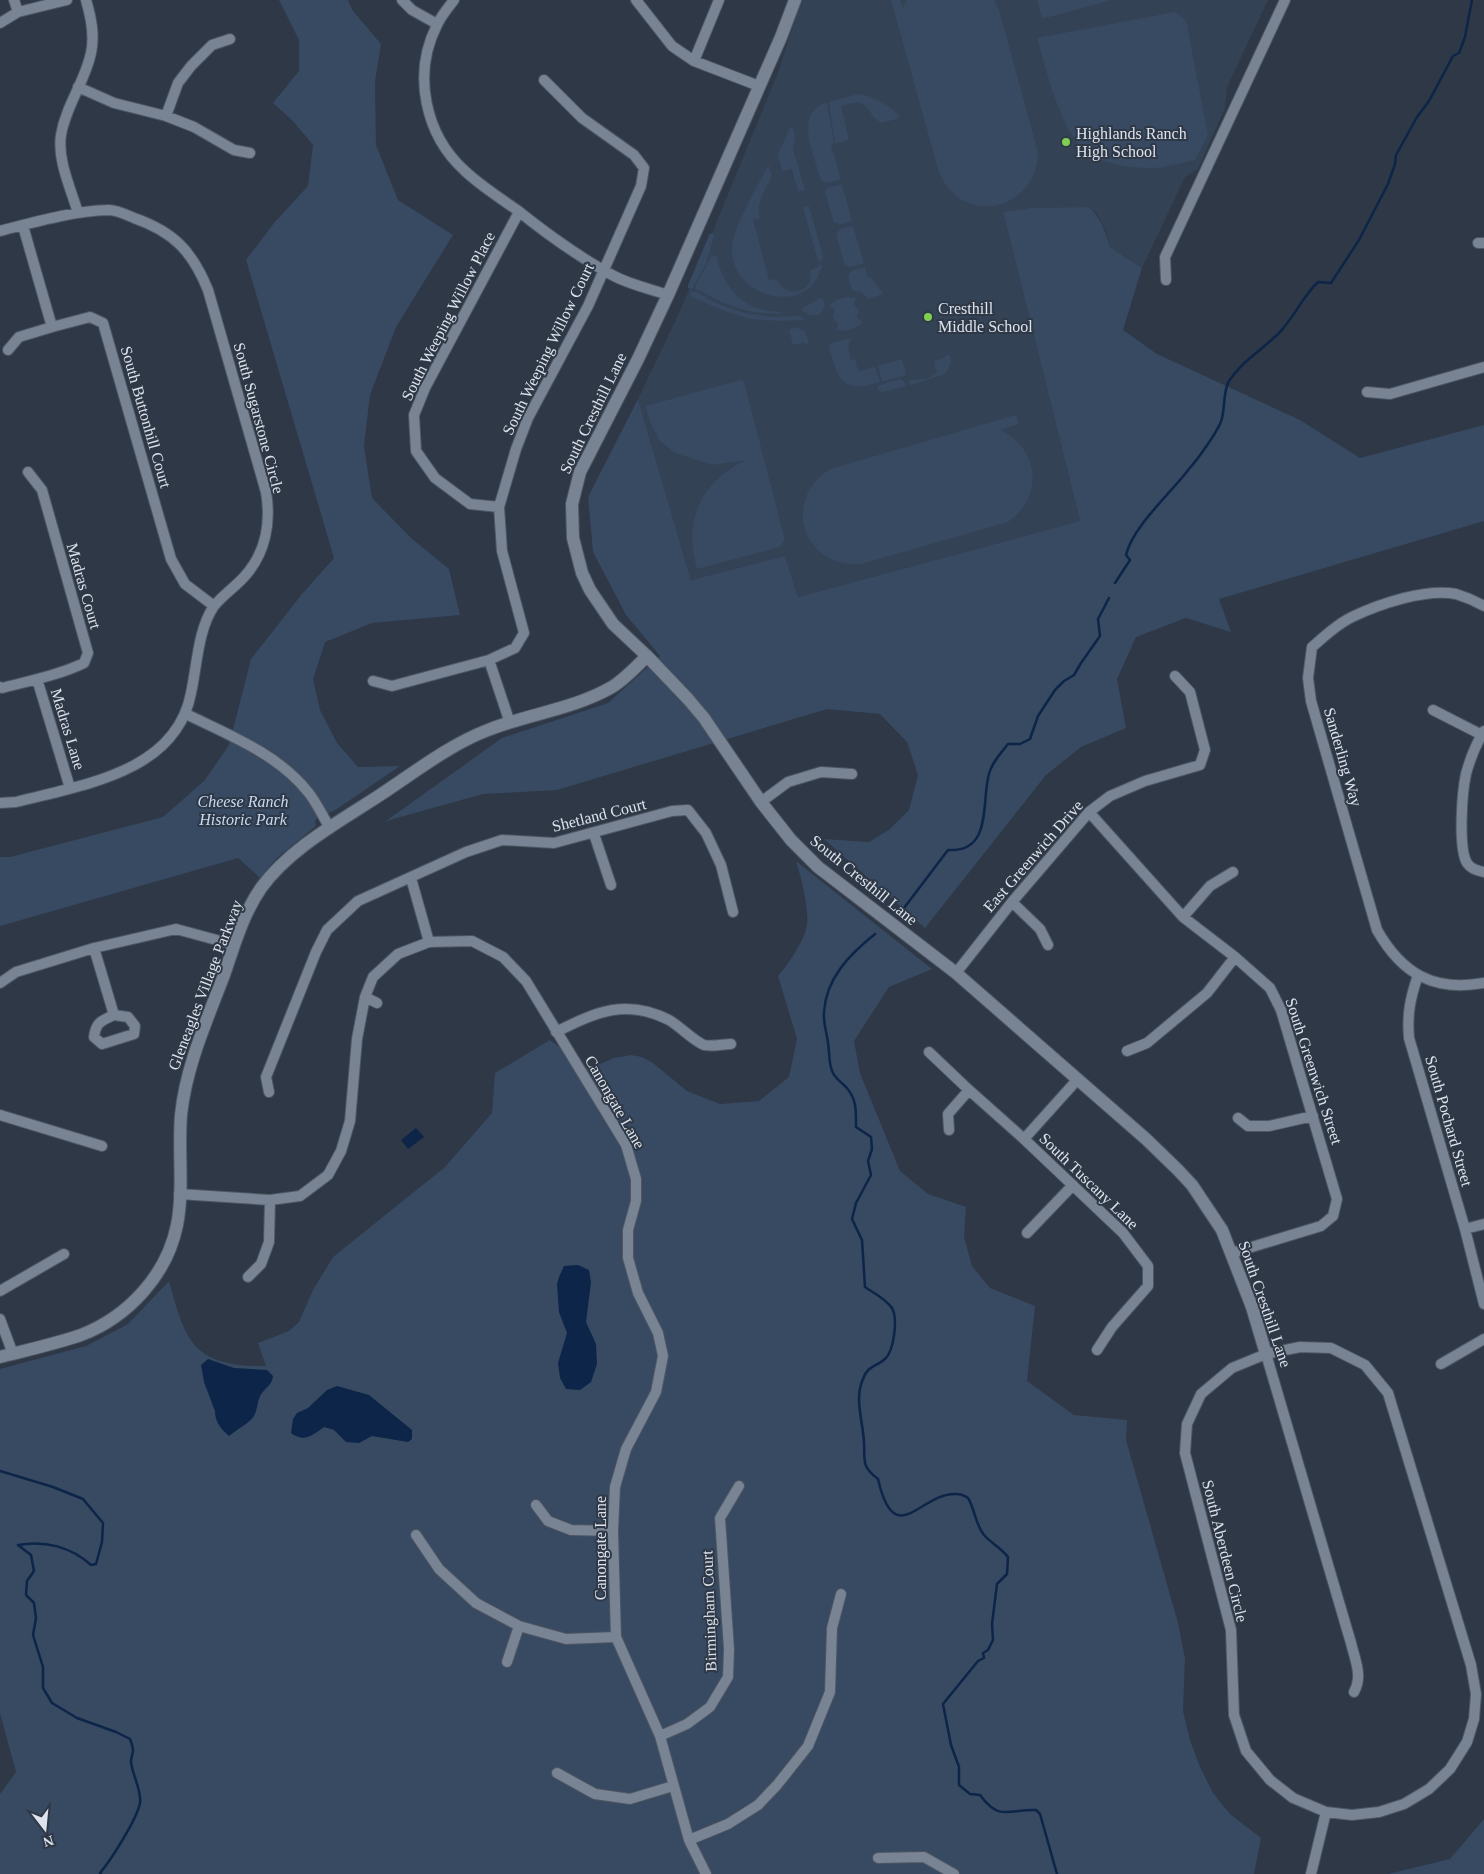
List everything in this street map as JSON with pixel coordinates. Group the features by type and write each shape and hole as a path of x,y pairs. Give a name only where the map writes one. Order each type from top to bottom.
{"street":[{"path":"14,0 18,12"},
{"path":"0,23 18,12 68,0"},
{"path":"78,213 63,163 60,137 67,110 91,52 91,17 86,0"},
{"path":"402,0 412,10 437,24"},
{"path":"454,0 437,24 427,54 424,87 426,104 434,128 446,151 465,171 518,212 578,254 615,276 668,296"},
{"path":"636,0 672,46 694,60 759,86"},
{"path":"694,60 720,0"},
{"name":"South Cresthill Lane","path":"795,0 781,38 668,296 580,472 572,504 574,538 582,572 590,590 613,624 647,656 704,718 761,802 791,840 818,867 956,973 1146,1139 1192,1185 1213,1215 1232,1253 1252,1307 1266,1354 1353,1651 1359,1675 1358,1685 1354,1692"},
{"path":"1166,280 1165,257 1285,0"},
{"path":"166,116 178,83 191,66 212,45 230,39"},
{"name":"South Weeping Willow Court","path":"373,681 392,686 490,660 515,648 524,633 502,550 499,507 516,449 528,418 588,306 641,186 644,168 634,155 582,118 544,80"},
{"path":"78,87 114,103 166,116 194,127 234,150 250,153"},
{"name":"South Sugarstone Circle","path":"0,231 78,213 111,210 154,225 172,237 195,262 208,290 266,492 268,506 266,535 254,564 245,576 214,606 204,630 186,714 166,742 136,766 114,775 16,802 0,803"},
{"name":"South Weeping Willow Place","path":"499,507 470,504 435,478 416,451 414,415 425,388 518,212"},
{"path":"23,226 52,327"},
{"name":"South Buttonhill Court","path":"8,350 19,337 52,327 90,317 103,323 171,559 185,584 214,606"},
{"path":"1367,392 1390,394 1484,367"},
{"name":"Madras Court","path":"0,687 37,679 84,663 88,653 42,490 28,472"},
{"name":"Sanderling Way","path":"1484,606 1470,598 1439,593 1414,596 1352,617 1331,630 1312,647 1308,678 1311,701 1377,930 1396,959 1418,975 1432,982 1448,986 1468,986 1484,983"},
{"name":"Gleneagles Village Parkway","path":"6,1356 80,1335 100,1326 131,1304 157,1274 167,1256 177,1223 181,1118 186,1081 234,945 244,920 261,888 286,861 330,828 440,755 468,739 599,694 627,676 647,656"},
{"path":"490,660 510,723"},
{"name":"East Greenwich Drive","path":"956,973 1012,902 1089,812 1110,796 1145,781 1200,765 1205,750 1190,692 1175,676"},
{"name":"Madras Lane","path":"37,679 70,788"},
{"path":"1432,710 1483,733 1466,774 1461,819 1463,847 1467,863 1474,870 1484,872"},
{"path":"186,714 247,743 275,760 308,792 330,828"},
{"path":"761,802 788,782 821,772 852,774"},
{"name":"Shetland Court","path":"269,1092 266,1077 316,952 327,930 358,901 466,852 502,840 554,844 672,811 688,810 706,834 721,865 733,912"},
{"name":"South Greenwich Street","path":"1089,812 1183,916 1235,957 1270,988 1282,1010 1337,1199 1333,1216 1321,1226 1232,1253"},
{"path":"594,834 611,885"},
{"path":"1183,916 1210,886 1233,872"},
{"path":"411,878 429,942"},
{"path":"1012,902 1040,929 1048,944"},
{"path":"0,983 16,972 94,948 176,929 234,945"},
{"name":"Canongate Lane","path":"179,1194 270,1200 300,1196 328,1175 341,1150 350,1121 357,1039 365,997 373,977 398,954 429,942 472,941 503,957 526,981 626,1145 633,1163 636,1179 636,1200 628,1230 628,1258 638,1293 658,1333 663,1356 656,1392 626,1449 615,1487 613,1531 616,1637 660,1736 689,1840 706,1874"},
{"path":"94,948 114,1015"},
{"path":"1126,1051 1147,1043 1206,992 1235,957"},
{"name":"South Pochard Street","path":"1418,975 1410,1000 1408,1020 1410,1038 1465,1229 1484,1304"},
{"path":"365,997 377,1003"},
{"path":"556,1032 599,1012 624,1008 648,1011 670,1021 705,1045 731,1044"},
{"name":"South Tuscany Lane","path":"929,1052 1024,1138 1123,1233 1148,1266 1148,1286 1112,1327 1097,1350"},
{"path":"1024,1138 1077,1080"},
{"path":"949,1130 948,1114 969,1090"},
{"path":"0,1116 102,1146"},
{"path":"1238,1118 1248,1126 1269,1126 1313,1116"},
{"path":"1027,1233 1073,1185"},
{"path":"248,1277 261,1264 269,1242 270,1200"},
{"path":"1465,1229 1484,1224"},
{"path":"0,1292 64,1254"},
{"path":"0,1320 6,1356"},
{"path":"1441,1364 1484,1339"},
{"name":"South Aberdeen Circle","path":"1300,1347 1331,1348 1365,1365 1388,1393 1471,1665 1476,1694 1474,1719 1467,1742 1450,1768 1429,1789 1404,1804 1379,1812 1352,1815 1326,1812 1293,1798 1270,1780 1246,1751 1234,1715 1231,1630 1185,1453 1187,1424 1201,1394 1232,1368 1266,1354 1300,1347"},
{"name":"Birmingham Court","path":"660,1736 687,1724 710,1707 728,1677 729,1649 720,1518 739,1486"},
{"path":"536,1505 548,1521 571,1530 613,1531"},
{"path":"416,1535 440,1569 476,1603 519,1626 566,1639 616,1637"},
{"path":"689,1840 728,1824 758,1805 777,1785 808,1746 830,1692 832,1628 841,1594"},
{"path":"507,1662 519,1626"},
{"path":"557,1773 595,1794 630,1799 673,1786"},
{"path":"1311,1874 1326,1812"},
{"path":"878,1858 924,1857 954,1874"}],"shaded area":[{"path":"801,0 1268,0 1227,87 1225,108 1198,169 1185,177 1142,268 1110,247 1106,231 1097,214 1089,207 1003,212 1080,521 798,597 785,556 691,580 638,399 680,311 779,70"},
{"path":"416,1128 424,1137 408,1149 401,1140"},
{"path":"578,1265 589,1270 591,1282 586,1322 596,1344 597,1364 591,1382 580,1390 566,1389 560,1378 558,1363 567,1333 559,1312 557,1284 564,1266"},
{"path":"208,1359 234,1368 267,1370 273,1376 260,1395 252,1418 229,1436 217,1422 204,1382 201,1365"},
{"path":"337,1386 369,1395 412,1430 412,1439 408,1442 372,1436 359,1443 346,1442 334,1430 324,1427 304,1438 291,1433 293,1419 297,1413 308,1408 327,1390"}],"green space":[{"name":"Cheese Ranch Historic Park","path":"279,0 348,0 353,11 381,44 375,82 376,145 398,200 453,235 396,327 370,395 364,446 372,498 411,538 449,569 460,615 372,623 325,642 313,679 320,710 337,743 358,767 400,766 337,809 315,820 316,826 277,858 260,878 238,858 0,926 0,857 10,857 163,817 205,780 229,745 251,659 302,594 334,558 246,260 274,223 308,186 313,145 292,120 273,103 299,71 299,40"},
{"path":"891,0 900,0 903,8 907,0 994,0 999,10 1038,152 1034,173 1025,189 1011,200 995,206 978,206 962,200 948,188 938,169"},
{"path":"1037,0 1112,0 1042,19"},
{"path":"1175,12 1186,20 1208,135 1195,160 1174,165 1138,168 1110,163 1087,153 1069,131 1062,116 1037,38"},
{"path":"858,94 869,96 882,102 900,118 881,123 863,104 856,102 841,106 849,140 835,144 829,102"},
{"path":"827,102 834,144 831,145 841,180 826,183 821,181 811,148 808,126 810,116 816,108"},
{"path":"793,127 795,136 793,149 805,190 798,192 792,169 782,171 778,154 790,128"},
{"path":"769,166 772,176 760,202 760,218 753,220 769,280 777,279 786,289 798,291 804,289 808,284 811,278 810,270 819,267 818,264 822,266 814,282 802,293 787,297 771,296 756,289 743,279 734,265 732,247 737,228"},
{"path":"842,184 852,221 839,225 834,223 825,192 828,188"},
{"path":"809,206 822,252 823,259 820,261 818,261 803,207"},
{"path":"1089,207 1102,225 1110,247 1142,268 1123,330 1157,354 1300,420 1360,458 1484,425 1484,521 1219,599 1231,632 1186,618 1136,637 1117,679 1126,728 1081,747 1046,775 925,928 824,839 869,842 890,829 909,810 918,775 907,742 880,714 827,709 557,790 483,794 386,821 502,738 608,703 660,656 626,615 593,552 588,497 638,399 691,580 785,556 798,597 1080,521 1003,212 1031,208"},
{"path":"853,226 864,263 850,267 845,265 836,234 840,229"},
{"path":"710,233 714,235 706,264 692,289 688,288 688,285"},
{"path":"717,256 726,282 745,302 763,310 785,313 769,314 743,310 695,289 710,257"},
{"path":"865,267 868,278 871,277 883,294 868,299 861,292 852,290 848,276 851,271"},
{"path":"692,292 697,292 718,304 744,313 772,317 800,316 805,320 751,319 727,312 694,298 690,295"},
{"path":"848,297 856,298 854,304 859,310 857,318 863,322 851,329 844,331 836,330 838,324 833,317 835,310 829,305 836,300"},
{"path":"820,298 823,299 825,306 820,315 810,315 802,311 802,308"},
{"path":"795,327 804,331 809,341 808,344 801,342 801,344 793,344 789,330"},
{"path":"851,338 848,347 851,360 855,359 858,371 875,367 880,382 857,386 850,385 839,376 829,347 831,343"},
{"path":"947,355 950,356 951,363 945,374 910,385 909,380 926,379 937,373 934,361"},
{"path":"902,359 906,375 882,382 878,366"},
{"path":"900,379 904,381 906,386 883,392 879,391 877,386"},
{"path":"740,380 744,382 785,540 780,547 697,569 692,534 694,518 699,504 717,479 746,460 712,465 675,453 660,441 651,424 646,406"},
{"path":"1016,415 1019,424 1000,430 1013,438 1023,449 1030,461 1032,486 1028,499 1020,511 1008,522 861,564 841,562 824,555 812,544 805,530 803,514 806,497 815,482 830,469"},
{"path":"796,861 932,969 889,987 854,1041 860,1073 900,1171 928,1194 966,1207 964,1237 972,1266 990,1288 1035,1306 1027,1381 1074,1415 1127,1420 1126,1440 1178,1623 1185,1658 1183,1711 1190,1740 1200,1767 1213,1793 1230,1814 1261,1838 1254,1874 0,1874 0,1794 16,1772 0,1713 0,1369 86,1346 128,1324 169,1281 178,1313 188,1336 200,1350 208,1356 226,1363 266,1366 258,1343 289,1331 299,1322 313,1290 333,1257 445,1167 492,1113 495,1073 550,1040 588,1069 614,1058 631,1055 642,1057 653,1063 687,1091 720,1104 759,1101 789,1077 797,1039 778,976 797,949 806,930 805,896"},
{"path":"1484,1819 1484,1874 1388,1874 1450,1859"}],"waterway":[{"path":"1115,583 1130,560 1126,555 1136,533 1153,510 1197,459 1217,429 1222,418 1229,381 1240,367 1284,327 1307,294 1318,282 1331,283 1359,240 1388,184 1396,155 1417,117 1429,101 1453,56 1459,53 1465,37 1472,0"},
{"path":"904,908 948,850 962,849 972,843 979,834 992,766 1008,744 1020,744 1030,739 1038,716 1055,690 1074,675 1100,636 1098,619 1109,598"},
{"path":"875,934 848,959 834,978 829,988 824,1016 831,1069 852,1096 856,1110 856,1127 871,1137 872,1149 868,1161 871,1175 856,1203 852,1219 862,1240 865,1287 880,1296 892,1308 895,1319 893,1342 888,1355 882,1362 867,1371 860,1387 859,1402 865,1463 866,1467 878,1479 885,1501 892,1512 901,1515 910,1513 944,1496 958,1494 968,1498 981,1531 1008,1557 1007,1574 997,1584 992,1624 993,1640 988,1650 983,1653 984,1658 978,1661 943,1704 951,1745 959,1767 959,1785 970,1794 980,1795 993,1809 999,1811 1036,1810 1040,1814 1057,1874"},
{"path":"0,1471 53,1487 83,1499 103,1523 102,1542 96,1564 91,1565 75,1554 57,1546 38,1543 18,1545 31,1555 34,1571 27,1581 26,1595 34,1603 36,1618 33,1635 43,1667 43,1688 52,1703 77,1718 130,1739 132,1746 131,1765 139,1792 140,1803 129,1829 101,1874"}],"place":[{"name":"Highlands Ranch High School","path":"1066,142"},
{"name":"Cresthill Middle School","path":"928,317"}]}
